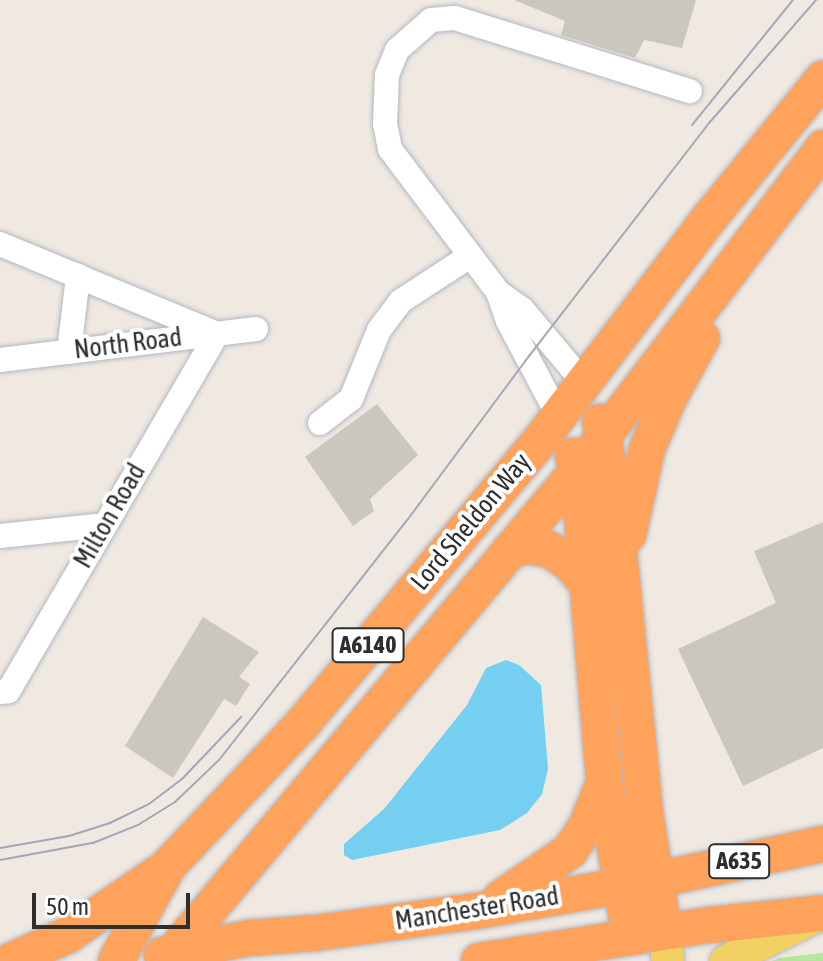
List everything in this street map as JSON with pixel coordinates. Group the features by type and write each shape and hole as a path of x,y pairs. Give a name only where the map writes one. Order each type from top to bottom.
{"highway":[{"name":"Lord Sheldon Way","path":"168,957 578,470 595,412 712,215 823,79"},
{"name":"Lord Sheldon Way","path":"116,961 168,866 304,722 559,417 595,412 757,238 823,148"},
{"path":"621,565 647,449 669,398 757,238"},
{"path":"595,412 612,481 621,565 639,883 649,948"},
{"path":"559,417 578,470 604,780 639,883"},
{"path":"511,549 530,546 550,550 568,562 586,582"},
{"path":"482,910 550,868 570,851 587,825 604,780"},
{"name":"Manchester Road","path":"129,961 168,957 249,938 315,933 482,910 639,883 823,844"},
{"path":"11,961 68,935 168,866"},
{"name":"Manchester Road","path":"479,961 649,948 823,913"}],"main road":[{"path":"726,961 823,913"}],"street":[{"path":"595,412 522,309 498,292 390,149 385,124 387,75 397,50 431,20 455,18 690,91"},
{"path":"0,244 217,334"},
{"path":"320,423 351,399 379,330 401,301 470,256"},
{"path":"69,352 78,276"},
{"path":"498,292 508,321 559,417"},
{"name":"North Road","path":"0,360 256,329"},
{"name":"Milton Road","path":"0,692 8,691 217,334"},
{"path":"0,536 105,525"}],"green space":[{"path":"823,953 823,961 772,961 779,958"}],"water":[{"path":"506,660 519,665 541,685 548,769 542,794 527,813 500,830 352,860 344,855 344,844 384,809 467,705 486,668"}],"building":[{"path":"514,0 696,0 682,48 644,40 635,58 561,35 565,21"},
{"path":"377,404 418,455 370,499 374,511 353,526 305,457"},
{"path":"823,522 823,748 743,786 678,649 776,603 754,551"},
{"path":"203,617 259,652 239,677 250,684 236,706 224,699 173,778 125,746"}],"tram line":[{"path":"692,125 793,0"},
{"path":"0,860 93,843 138,825 175,802 219,760 408,519 710,122 816,0"},
{"path":"0,848 69,836 110,823 149,804 182,779 241,717"}]}
